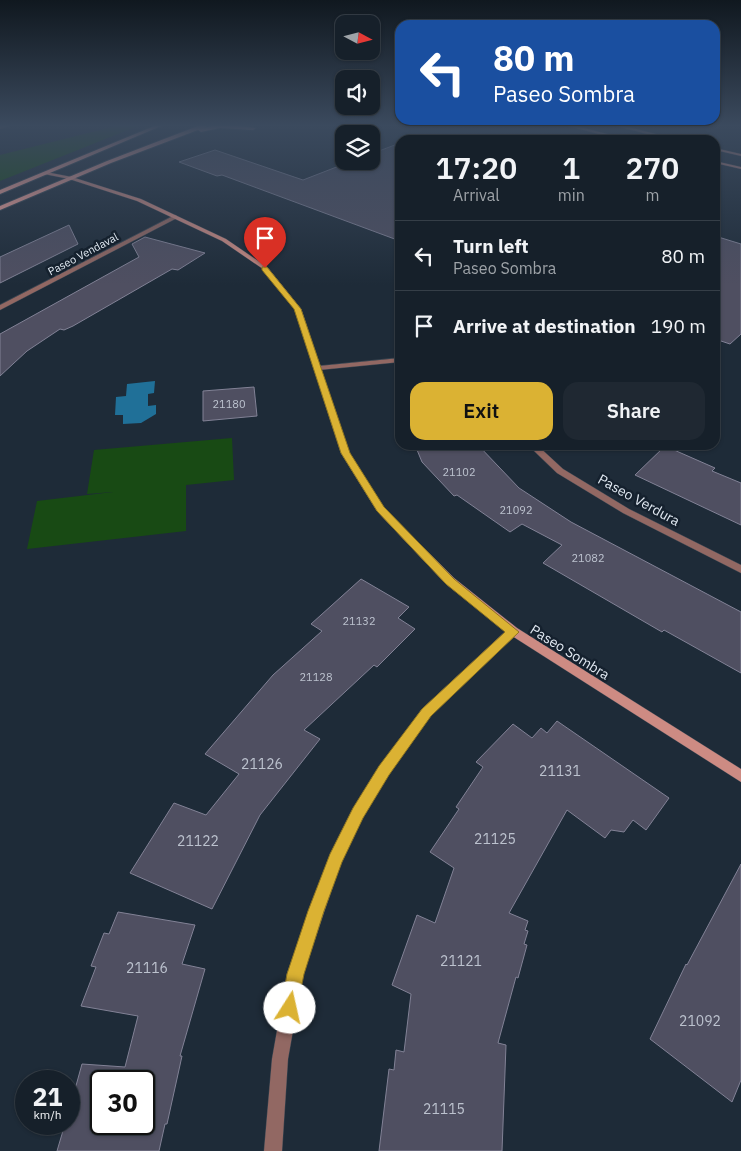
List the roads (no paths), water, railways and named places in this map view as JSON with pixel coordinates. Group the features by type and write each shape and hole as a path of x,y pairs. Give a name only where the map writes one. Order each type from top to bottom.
{"main road":[{"path":"0,192 35,178"},
{"path":"0,208 70,178"}],"street":[{"name":"Paseo Sombra","path":"70,178 139,200 224,240 265,268 298,309 345,453 380,509 450,582 513,632 741,776"},
{"name":"Paseo Vendaval","path":"0,308 175,217"},
{"path":"318,368 395,360"},
{"name":"Paseo Verdura","path":"537,450 560,471 618,506 741,569"},
{"path":"273,1151 280,1059 296,974 335,860 358,813 384,771 426,712 513,632"}],"water":[{"path":"155,381 154,393 148,394 148,406 156,405 156,414 141,423 123,424 123,415 115,415 116,397 126,396 127,384"}]}
